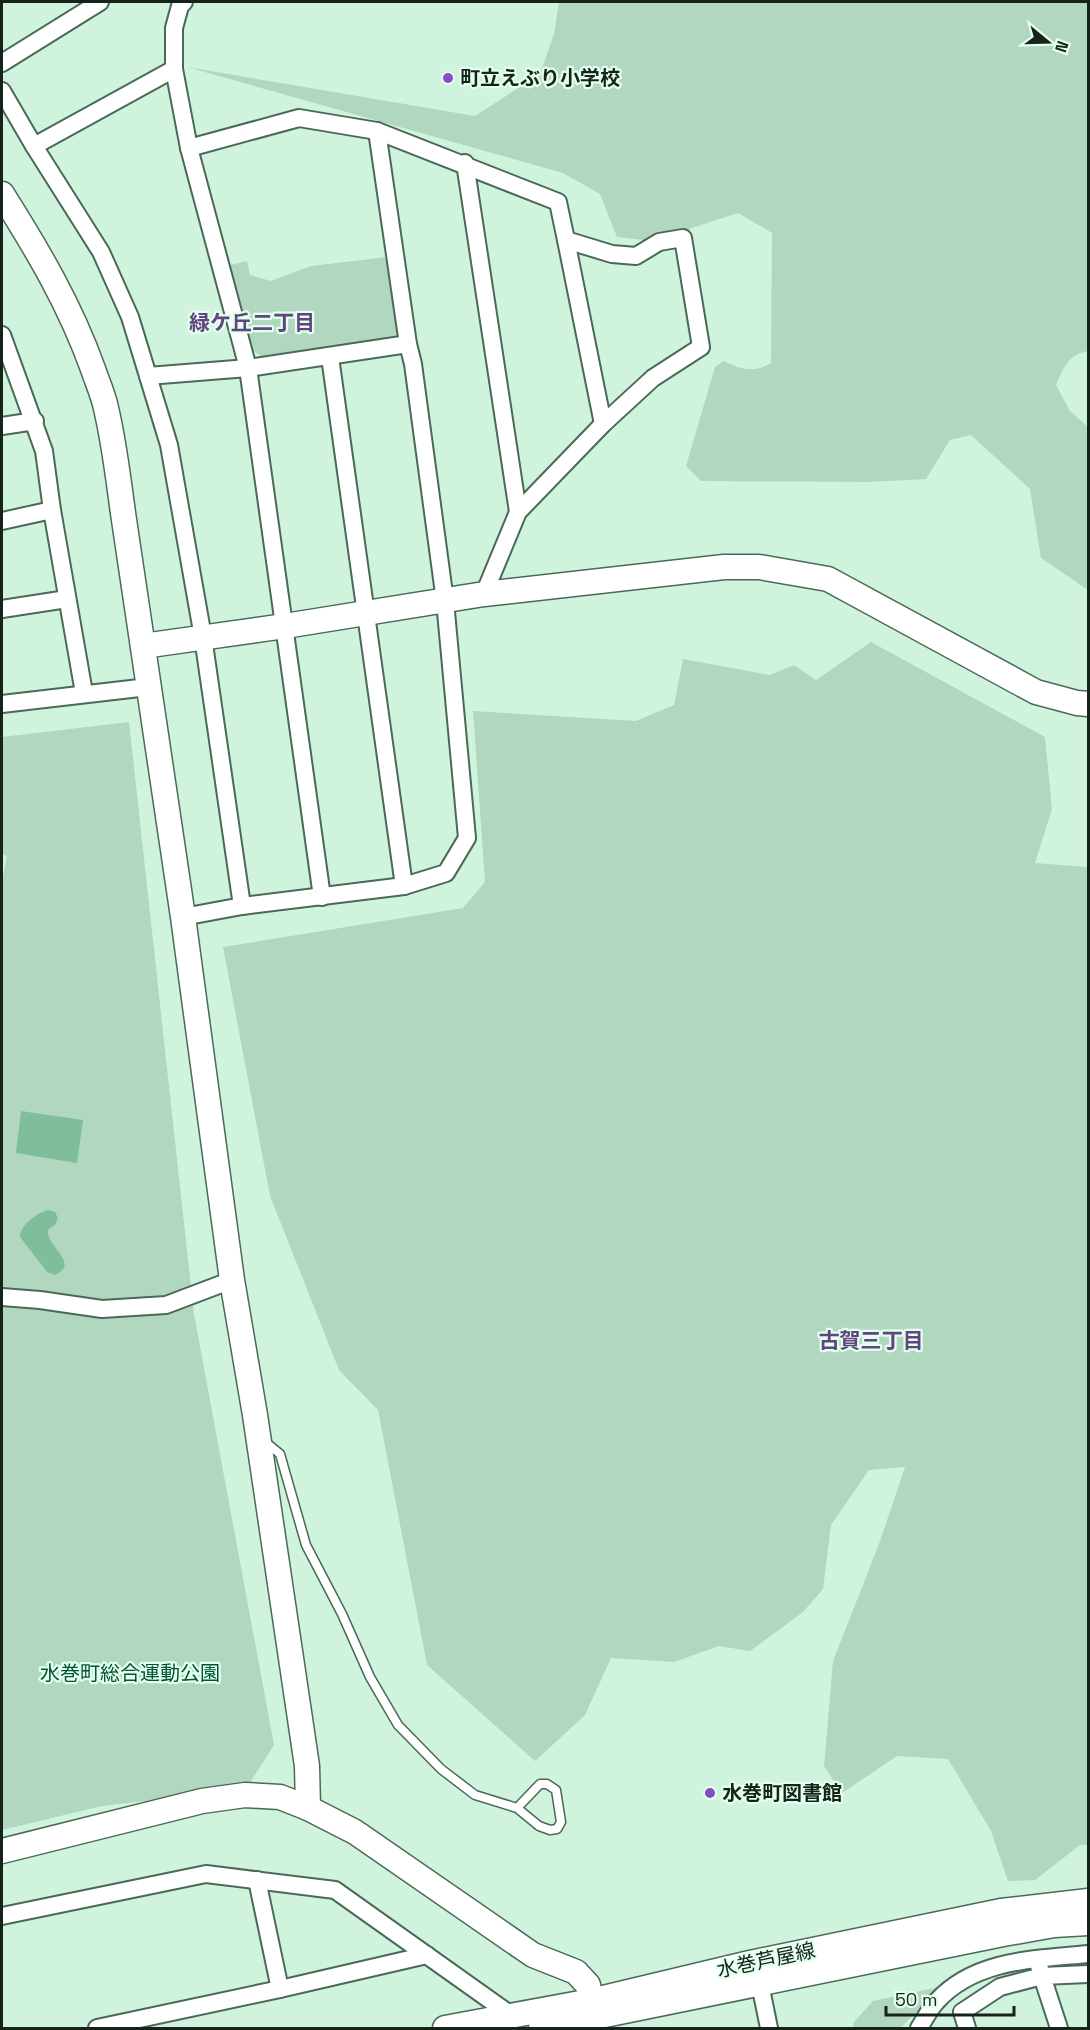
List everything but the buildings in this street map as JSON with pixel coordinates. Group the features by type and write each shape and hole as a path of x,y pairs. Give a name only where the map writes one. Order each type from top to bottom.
{"street":[{"path":"2,63 100,2"},
{"path":"184,2 180,6 174,28 174,69 189,148 248,368 322,897"},
{"path":"34,146 174,69"},
{"path":"2,91 101,252 130,317 169,445 203,637 242,906"},
{"path":"189,148 298,118 377,130 465,163 558,202 603,424"},
{"path":"183,917 242,906 404,886 446,873 467,838 445,602 413,364 408,344 377,130"},
{"path":"465,163 518,512"},
{"path":"2,194 42,257 87,351 105,402 116,456 183,917 232,1280 255,1415 306,1766 308,1808"},
{"path":"484,594 518,512 603,424 653,378 701,347 683,238 659,242 636,256 612,254 566,240"},
{"path":"2,335 45,451 52,510 84,693"},
{"path":"148,376 248,368 408,344"},
{"path":"330,357 404,886"},
{"path":"2,426 35,421"},
{"path":"2,521 52,510"},
{"path":"143,646 445,602 484,594 724,567 759,567 828,579 1036,692 1089,704"},
{"path":"2,609 67,599"},
{"path":"2,704 148,687"},
{"path":"2,1297 40,1300 102,1310 166,1305 232,1280"},
{"path":"2,1851 202,1801 245,1795 280,1797 356,1832 533,1955 576,1972 588,1985 588,2016"},
{"path":"2,1916 206,1874 335,1890 510,2015"},
{"path":"257,1880 280,1989"},
{"name":"水巻芦屋線","path":"446,2028 510,2015 588,2016 750,1963 1001,1911 1089,1901"},
{"name":"水巻芦屋線","path":"541,2028 588,2016 760,1984 1003,1934 1054,1925 1089,1923"},
{"path":"98,2028 280,1989 427,1954"},
{"path":"919,2028 937,2001 961,1981 993,1966 1089,1954"},
{"path":"1036,1959 1059,2028"},
{"path":"967,2028 962,2012 1000,1987 1042,1976 1089,1974"},
{"path":"760,1984 769,2028"}],"lane":[{"path":"255,1415 258,1436 280,1454 306,1545 342,1614 370,1677 398,1725 441,1769 475,1795 517,1808 539,1826 550,1830 557,1829 561,1822 556,1790 548,1784 540,1784 517,1808"}],"green space":[{"path":"559,2 1088,2 1088,351 1071,359 1056,385 1070,411 1088,427 1088,590 1041,558 1030,489 971,435 950,440 926,479 869,482 701,481 686,466 715,367 724,361 736,367 748,369 759,368 771,363 772,233 738,213 652,241 617,237 600,194 563,173 187,67 475,116 540,74 554,34"},
{"path":"387,257 400,331 395,338 263,357 250,349 230,265 247,261 250,275 271,281 311,266"},
{"path":"871,642 1045,737 1052,809 1035,863 1088,867 1088,1845 1080,1845 1035,1880 1008,1881 991,1831 948,1759 897,1756 842,1793 824,1766 833,1661 879,1544 905,1467 869,1470 831,1525 823,1589 803,1612 750,1651 719,1646 674,1662 611,1658 585,1715 535,1761 427,1665 378,1410 339,1370 270,1196 223,947 463,908 485,882 473,711 636,721 674,705 683,659 770,675 794,665 816,680"},
{"name":"水巻町総合運動公園","path":"129,722 194,1314 274,1745 246,1789 102,1806 2,1830 2,881 7,856 2,854 2,737"},
{"path":"944,1986 900,2028 853,2028 854,2022 873,2001"}],"shaded area":[{"path":"21,1111 83,1120 77,1163 16,1153"},
{"path":"48,1210 55,1212 58,1218 55,1225 48,1230 52,1243 65,1265 55,1275 47,1272 20,1237 23,1228 30,1220"}],"place":[{"name":"町立えぶり小学校","path":"448,78"},
{"name":"水巻町図書館","path":"710,1793"}],"district":[{"name":"緑ケ丘二丁目","path":"252,322"},
{"name":"古賀三丁目","path":"871,1340"}]}
